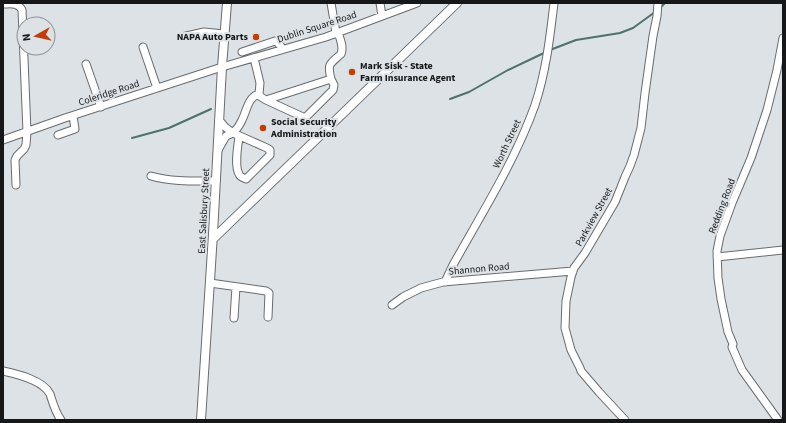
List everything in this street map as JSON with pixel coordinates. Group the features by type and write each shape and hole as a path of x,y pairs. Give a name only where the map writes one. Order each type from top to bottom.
{"main road":[{"name":"East Salisbury Street","path":"201,420 227,3"},
{"path":"213,239 457,3"}],"street":[{"path":"254,58 260,82 259,94 261,97 306,117 333,90 334,85 328,70 328,66 342,52 343,49 337,33 331,3"},
{"path":"380,3 382,16"},
{"name":"Dublin Square Road","path":"222,67 337,33 417,3"},
{"name":"Worth Street","path":"445,282 511,161 535,105 542,81 554,3"},
{"name":"Parkview Street","path":"625,420 581,371 571,350 565,328 566,302 574,268 585,253 614,202 634,155 641,128 658,3"},
{"path":"3,4 16,4 20,6 22,10 27,132 26,145 15,160 16,185"},
{"path":"182,37 204,32 224,34"},
{"name":"Redding Road","path":"778,420 742,370 732,347 733,344 728,332 721,299 718,278 717,251 720,236 734,197 752,158 767,110 783,38"},
{"path":"242,52 275,41 283,49"},
{"path":"143,47 157,88"},
{"path":"86,64 101,106"},
{"name":"Coleridge Road","path":"3,140 101,106 222,67"},
{"path":"266,100 331,79"},
{"path":"219,120 225,127 236,134 270,150 270,155 246,179 241,177 238,173 236,165 236,134 251,99 259,94"},
{"path":"58,135 75,129 73,116"},
{"path":"218,150 226,136 236,134"},
{"path":"151,176 164,179 216,181"},
{"path":"717,257 783,250"},
{"name":"Shannon Road","path":"392,304 421,288 445,282 573,271"},
{"path":"210,283 266,291 268,293 268,317"},
{"path":"234,318 236,287"},
{"path":"3,371 28,378 44,386 49,394 54,410 61,420"}],"waterway":[{"path":"660,8 665,3"},
{"path":"550,50 576,40 620,33 633,28 655,12"},
{"path":"450,99 469,92 508,70 546,52"},
{"path":"132,138 169,128 211,109"}],"place":[{"name":"NAPA Auto Parts","path":"256,37"},
{"name":"Mark Sisk - State Farm Insurance Agent","path":"352,72"},
{"name":"Social Security Administration","path":"263,128"}]}
